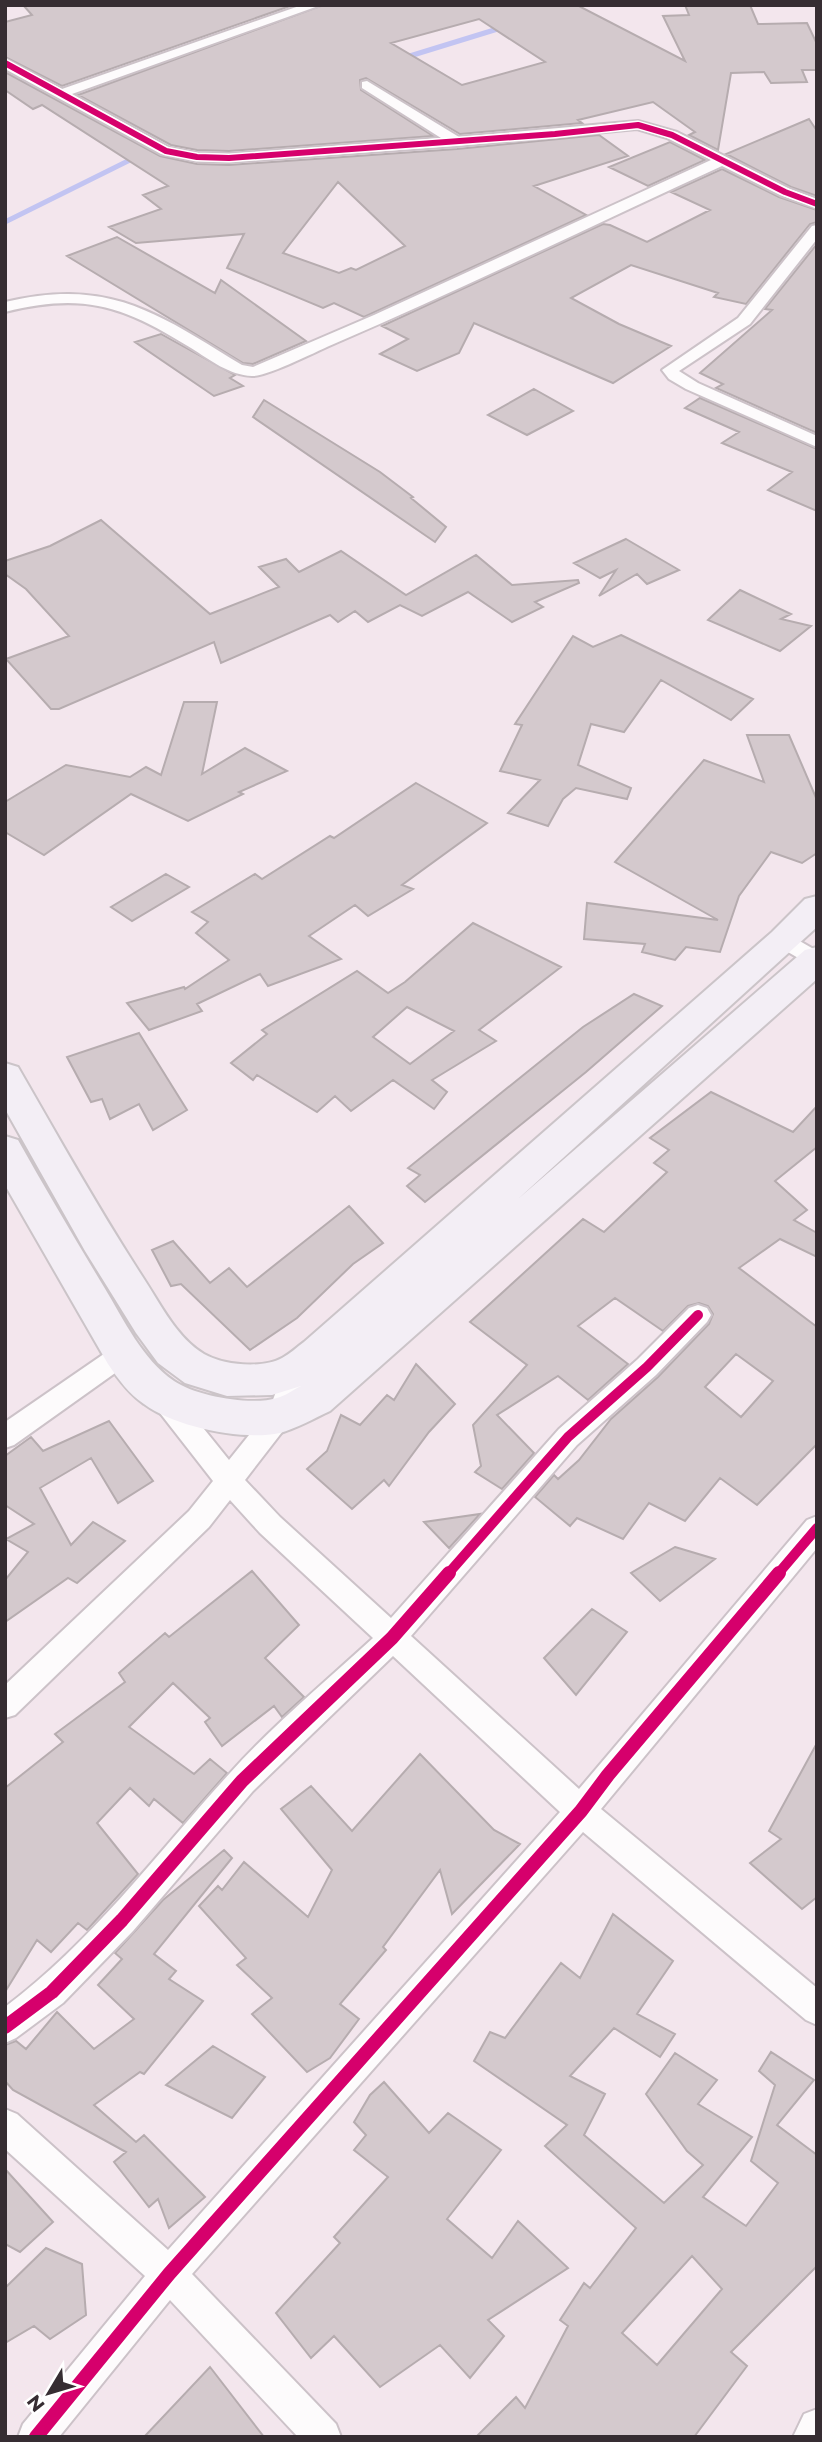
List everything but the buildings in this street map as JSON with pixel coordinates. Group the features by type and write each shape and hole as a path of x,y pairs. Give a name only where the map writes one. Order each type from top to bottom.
{"main road":[{"path":"5,1150 58,1246 141,1377 160,1394 217,1413 252,1418 280,1415 315,1399 808,955 817,906"},
{"path":"5,1076 95,1236 153,1325 186,1364 205,1373 231,1378 275,1377 296,1371 318,1354 808,955"}],"street":[{"path":"59,94 315,5"},
{"path":"5,63 152,144 197,157 229,158 457,142 638,125 671,135 721,161 817,204"},
{"path":"367,85 457,142"},
{"path":"5,307 60,295 105,299 133,310 237,369 255,372 380,318 721,161"},
{"path":"817,229 744,321 670,370 692,386 817,442"},
{"path":"5,2027 52,1992 122,1920 242,1782 391,1638 568,1437 647,1367 698,1315"},
{"path":"5,1437 124,1354"},
{"path":"5,1705 161,1558 230,1482 280,1415 296,1371"},
{"path":"160,1394 230,1482 270,1525 582,1811 817,2009"},
{"path":"36,2437 169,2274 582,1811 608,1775 817,1528"},
{"path":"5,2126 169,2274 323,2437"},
{"path":"811,2437 817,2427"}],"waterway":[{"path":"400,59 504,27"},
{"path":"5,222 138,156"}],"cycle path":[{"path":"5,63 166,151 197,157 229,158 555,134 638,125 672,135 785,192 817,204"},
{"path":"5,2027 52,1992 122,1920 242,1781 392,1638 568,1437 647,1367 698,1315"},
{"path":"36,2437 169,2274 581,1811 608,1775 817,1528"}]}
